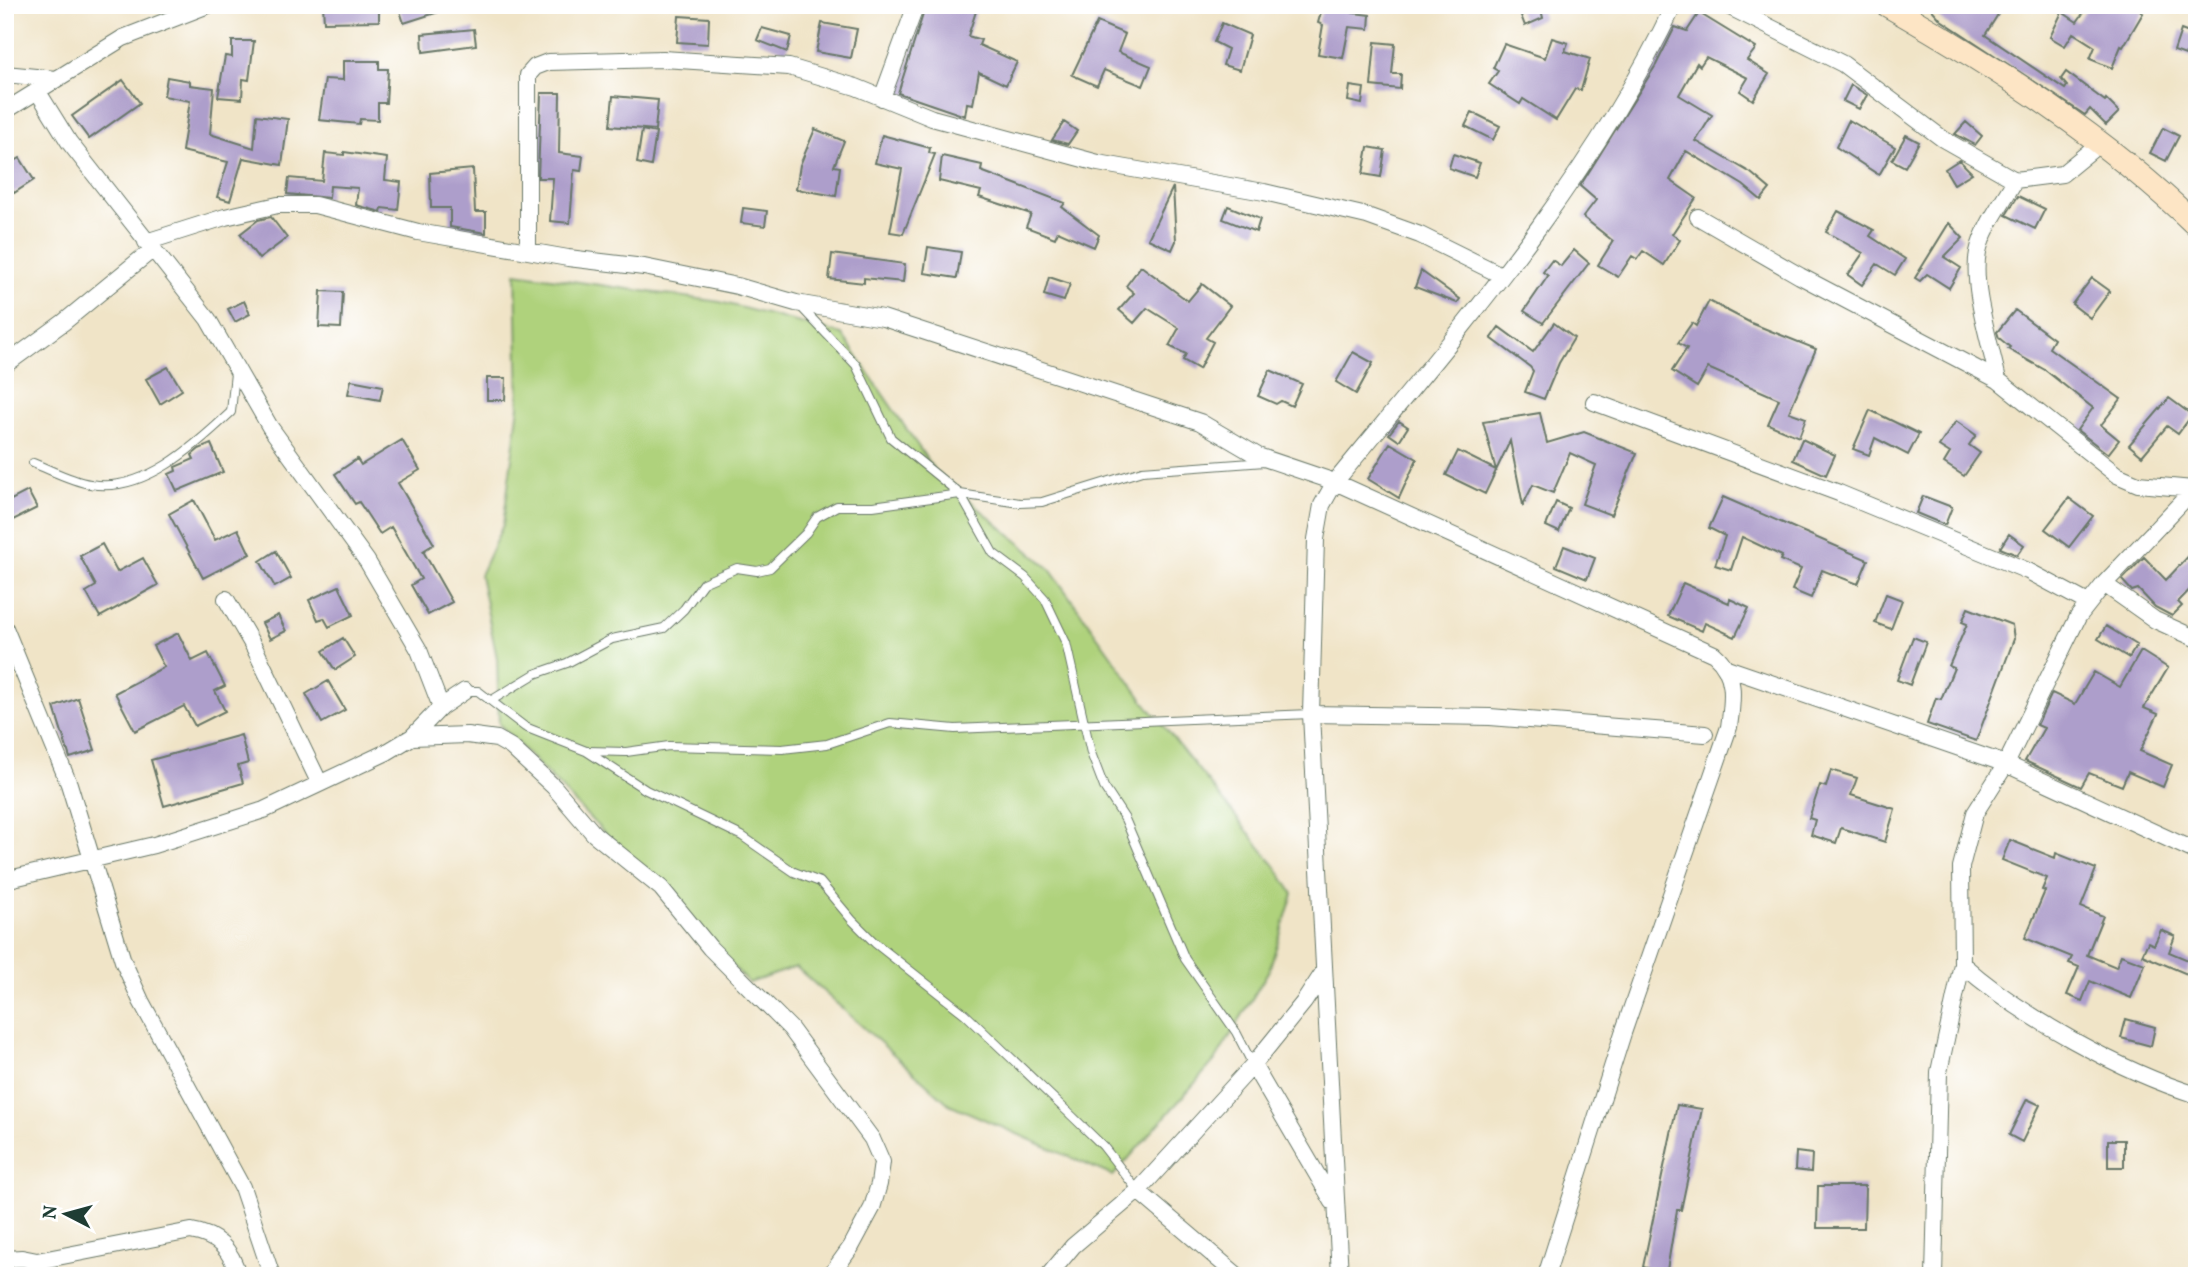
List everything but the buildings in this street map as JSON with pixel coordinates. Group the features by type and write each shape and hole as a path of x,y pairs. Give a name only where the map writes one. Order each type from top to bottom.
{"main road":[{"path":"1887,5 1974,55 2100,143 2165,195 2197,226"}],"street":[{"path":"5,111 123,38 208,5"},
{"path":"882,98 916,5"},
{"path":"1340,1276 1311,714 1316,539 1322,505 1335,482 1580,172 1629,93 1674,5"},
{"path":"1726,5 1843,64 1943,139 2015,180 2062,174 2100,143"},
{"path":"528,249 528,75 535,67 548,62 597,58 757,63 820,74 932,118 1098,163 1264,192 1367,216 1420,235 1501,275"},
{"path":"5,74 56,79"},
{"path":"38,92 69,142 208,320 270,427 394,603 419,650 441,707"},
{"path":"1998,380 1979,289 1977,261 1981,243 2015,180"},
{"path":"5,365 64,322 150,245 225,217 278,205 315,205 418,232 568,258 644,267 737,286 796,303 883,318 1200,422 1241,447 1275,462 1335,482 1701,645 1727,668 2006,764 2197,852"},
{"path":"1698,216 1800,276 1998,380 2117,475 2146,485 2195,487"},
{"path":"1594,402 1839,493 2028,571 2088,603"},
{"path":"1934,1276 1939,1072 1962,964 1961,867 1964,846 1975,813 2006,764 2068,634 2104,584 2195,487"},
{"path":"2104,584 2155,620 2197,639"},
{"path":"226,599 255,649 319,782"},
{"path":"5,628 69,784 123,961 141,1001 242,1187 272,1276"},
{"path":"1546,1276 1623,1033 1729,727 1732,685 1727,668"},
{"path":"5,880 153,845 264,810 319,782 367,762 412,737 441,707 465,691"},
{"path":"1311,714 1490,717 1705,734"},
{"path":"412,737 467,735 497,739 511,747 554,787 594,834 661,888 710,948 790,1028 872,1139 882,1162 872,1208 851,1247 830,1276"},
{"path":"1962,964 1994,993 2027,1013 2134,1070 2197,1094"},
{"path":"1048,1276 1073,1246 1138,1191 1253,1065 1304,1002 1323,973"},
{"path":"1253,1065 1335,1204"},
{"path":"1138,1191 1238,1276"},
{"path":"5,1259 22,1258 41,1269 191,1231 211,1234 225,1248 238,1276"}],"lane":[{"path":"796,303 856,365 891,438 960,494 993,553 1025,577 1045,599 1066,643 1082,699 1084,725 1094,764 1104,787 1125,818 1185,960 1236,1032 1253,1065"},
{"path":"33,463 89,484 116,486 136,481 210,432 231,412 236,366"},
{"path":"492,700 535,674 566,663 612,639 664,628 684,608 697,588 737,568 757,571 770,568 807,533 822,513 837,506 873,506 960,494 1020,503 1042,502 1142,471 1275,462"},
{"path":"465,691 478,691 525,727 586,751 646,790 742,836 794,872 820,882 875,943 965,1014 1103,1146 1138,1191"},
{"path":"586,751 626,752 669,746 782,749 827,744 890,723 903,722 955,729 1311,714"}],"green space":[{"path":"516,273 720,302 842,334 935,471 1049,568 1143,700 1276,867 1293,894 1269,970 1217,1058 1113,1176 949,1104 796,967 749,983 499,724 497,658 480,575 503,525 519,406"}]}
